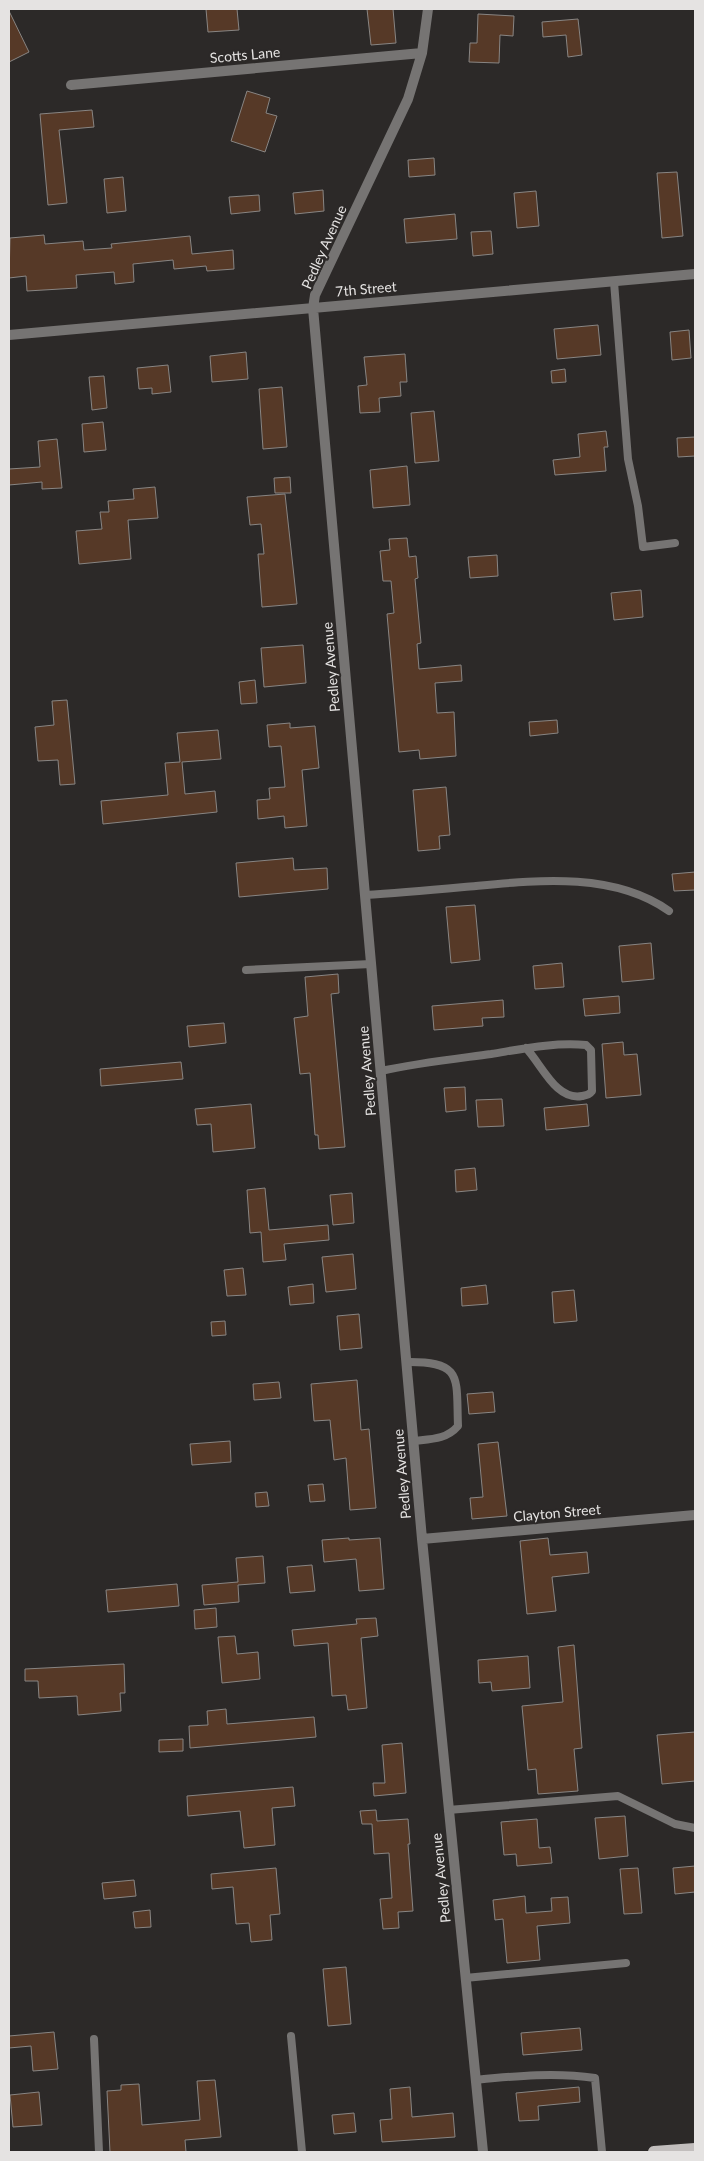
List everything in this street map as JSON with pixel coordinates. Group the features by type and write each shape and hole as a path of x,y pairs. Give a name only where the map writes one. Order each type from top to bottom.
{"main road":[{"path":"654,2152 695,2148"}],"street":[{"name":"Pedley Avenue","path":"428,9 422,53 408,99 315,295 313,308 422,1539 483,2152"},
{"name":"Scotts Lane","path":"71,85 422,53"},
{"name":"7th Street","path":"9,335 695,274"},
{"name":"Clayton Street","path":"422,1539 695,1515"}],"lane":[{"path":"614,282 628,460 638,506 643,547 676,543"},
{"path":"365,895 554,881 600,884 632,892 648,898 669,911"},
{"path":"246,970 371,964"},
{"path":"380,1071 417,1063 526,1048 574,1044 586,1045 591,1050 592,1091 590,1094 566,1095 557,1088 537,1059 526,1048"},
{"path":"406,1362 428,1362 442,1365 450,1370 456,1383 458,1426 452,1433 442,1438 413,1441"},
{"path":"448,1810 618,1796 675,1824 695,1828"},
{"path":"465,1978 626,1963"},
{"path":"292,2036 302,2152"},
{"path":"94,2039 99,2152"},
{"path":"475,2080 527,2075 572,2074 595,2078 602,2152"}],"building":[{"path":"206,9 237,9 239,30 208,32"},
{"path":"367,9 393,9 396,43 371,45"},
{"path":"9,11 29,52 9,62"},
{"path":"478,14 514,16 513,36 500,35 499,63 469,62 470,43 477,43"},
{"path":"578,19 582,55 568,57 566,35 543,37 542,22"},
{"path":"247,91 270,98 266,113 277,116 265,152 231,141"},
{"path":"92,110 94,127 59,130 67,203 48,205 40,114"},
{"path":"434,158 435,175 409,177 408,160"},
{"path":"677,172 683,236 662,238 657,173"},
{"path":"123,177 126,211 107,213 104,179"},
{"path":"323,190 324,211 295,214 293,193"},
{"path":"536,191 539,226 517,228 514,193"},
{"path":"259,195 260,211 231,214 229,197"},
{"path":"455,214 457,239 406,243 404,219"},
{"path":"491,231 493,254 473,256 471,232"},
{"path":"44,235 45,244 83,241 84,250 112,248 111,244 190,236 192,254 233,250 234,269 207,271 206,266 174,269 173,260 133,264 134,282 115,284 114,272 76,275 77,288 27,291 26,276 9,278 10,238"},
{"path":"598,325 601,355 557,359 554,329"},
{"path":"689,330 691,358 672,360 670,332"},
{"path":"246,352 248,379 212,382 210,356"},
{"path":"405,354 407,382 400,382 401,396 379,398 380,412 360,413 358,386 367,385 364,357"},
{"path":"168,365 171,392 152,394 152,388 139,389 137,368"},
{"path":"565,369 566,382 552,383 551,371"},
{"path":"104,376 107,408 92,410 89,377"},
{"path":"282,387 287,447 263,449 259,389"},
{"path":"434,411 439,461 415,463 411,413"},
{"path":"103,422 106,450 84,452 82,424"},
{"path":"606,431 608,447 604,447 606,471 555,475 553,460 580,457 578,434"},
{"path":"695,437 695,456 678,457 677,438"},
{"path":"57,439 62,488 42,489 42,482 9,485 9,469 40,467 38,441"},
{"path":"407,466 410,505 373,508 370,470"},
{"path":"290,477 291,493 275,493 274,478"},
{"path":"155,487 158,518 128,520 131,559 79,564 76,531 102,529 100,512 109,512 108,501 134,499 133,489"},
{"path":"285,494 297,604 262,607 258,554 264,554 261,524 250,525 247,497"},
{"path":"407,538 409,557 416,556 418,578 415,579 421,643 417,644 419,669 461,665 462,681 435,683 437,713 454,712 456,756 420,759 419,750 399,752 387,614 394,613 391,581 383,581 380,551 390,550 389,539"},
{"path":"497,555 498,576 470,578 468,557"},
{"path":"641,590 643,617 614,620 611,593"},
{"path":"303,645 306,683 264,687 261,648"},
{"path":"255,680 257,703 241,704 239,682"},
{"path":"67,700 75,784 60,785 58,760 38,761 35,727 54,725 52,701"},
{"path":"557,720 558,733 530,736 529,722"},
{"path":"290,723 290,728 315,726 319,768 302,770 307,826 285,828 284,816 258,819 257,800 270,799 269,788 285,787 281,746 269,747 267,725"},
{"path":"218,730 221,759 182,762 185,794 215,791 217,812 103,824 101,801 168,795 165,763 180,762 177,733"},
{"path":"446,787 450,835 439,836 440,849 418,851 413,790"},
{"path":"293,858 294,870 327,868 328,889 239,897 236,863"},
{"path":"695,872 695,890 674,891 672,874"},
{"path":"475,905 480,960 451,963 446,907"},
{"path":"651,943 654,979 622,982 619,946"},
{"path":"562,963 564,987 535,989 533,966"},
{"path":"338,974 339,993 331,994 345,1147 319,1149 318,1135 315,1135 310,1073 300,1074 294,1018 308,1016 305,977"},
{"path":"619,996 620,1013 585,1016 583,999"},
{"path":"503,1000 504,1017 482,1018 483,1026 434,1030 432,1006"},
{"path":"224,1023 226,1043 189,1047 187,1026"},
{"path":"623,1042 624,1055 637,1054 641,1095 606,1098 602,1044"},
{"path":"181,1062 183,1079 101,1086 100,1069"},
{"path":"465,1087 466,1110 446,1112 444,1088"},
{"path":"502,1099 504,1126 478,1127 476,1100"},
{"path":"251,1104 255,1148 213,1152 211,1124 197,1125 195,1109"},
{"path":"587,1104 589,1126 546,1130 544,1108"},
{"path":"475,1168 477,1190 456,1192 455,1170"},
{"path":"265,1188 269,1230 328,1225 329,1240 284,1244 286,1260 263,1262 261,1232 250,1233 247,1190"},
{"path":"352,1193 354,1223 333,1225 330,1195"},
{"path":"353,1254 356,1289 326,1292 322,1257"},
{"path":"243,1268 246,1295 227,1296 224,1270"},
{"path":"313,1284 314,1303 290,1305 288,1287"},
{"path":"486,1285 488,1304 462,1306 461,1288"},
{"path":"574,1290 577,1321 554,1323 552,1292"},
{"path":"359,1314 362,1348 340,1350 337,1316"},
{"path":"225,1321 226,1335 212,1336 211,1322"},
{"path":"357,1380 361,1430 369,1429 376,1508 350,1510 346,1458 334,1460 330,1420 314,1421 311,1384"},
{"path":"279,1382 281,1398 254,1400 253,1384"},
{"path":"493,1392 495,1412 469,1414 467,1394"},
{"path":"230,1441 231,1462 192,1465 190,1444"},
{"path":"498,1442 507,1516 472,1519 470,1498 483,1497 478,1444"},
{"path":"323,1484 325,1501 310,1502 308,1485"},
{"path":"267,1492 269,1506 256,1507 255,1493"},
{"path":"349,1538 349,1540 380,1538 384,1589 359,1591 356,1559 324,1562 322,1540"},
{"path":"548,1538 550,1555 587,1552 589,1573 552,1577 556,1611 527,1614 520,1541"},
{"path":"263,1556 265,1583 238,1585 239,1602 204,1605 202,1585 238,1582 236,1558"},
{"path":"312,1565 315,1591 290,1593 287,1567"},
{"path":"177,1584 179,1606 108,1612 106,1590"},
{"path":"216,1608 217,1627 195,1629 194,1610"},
{"path":"376,1618 378,1636 361,1638 367,1708 348,1710 346,1695 332,1696 328,1643 294,1646 292,1630 357,1624 356,1619"},
{"path":"235,1636 237,1654 258,1652 260,1679 222,1683 218,1637"},
{"path":"574,1645 582,1748 574,1749 578,1791 538,1794 536,1769 528,1770 522,1706 563,1702 558,1647"},
{"path":"528,1656 530,1688 492,1691 491,1682 479,1683 478,1660"},
{"path":"124,1664 125,1693 120,1693 121,1711 78,1715 77,1696 39,1698 38,1681 25,1681 25,1669"},
{"path":"226,1709 227,1724 314,1717 316,1737 190,1748 189,1726 208,1725 207,1711"},
{"path":"695,1732 695,1781 662,1784 657,1735"},
{"path":"183,1739 183,1751 159,1752 159,1740"},
{"path":"402,1743 406,1793 374,1796 373,1783 385,1783 382,1745"},
{"path":"293,1787 295,1806 272,1808 275,1845 244,1848 240,1811 188,1816 187,1796"},
{"path":"376,1810 377,1821 408,1819 413,1911 398,1912 399,1928 383,1929 380,1899 392,1898 389,1853 374,1854 372,1824 362,1824 360,1811"},
{"path":"625,1816 628,1856 599,1859 595,1818"},
{"path":"537,1819 539,1848 550,1847 552,1863 517,1866 516,1854 504,1855 501,1822"},
{"path":"695,1866 695,1892 675,1894 673,1868"},
{"path":"276,1868 280,1914 270,1915 272,1940 251,1942 249,1923 236,1924 233,1887 212,1889 211,1874"},
{"path":"638,1868 642,1913 624,1914 620,1869"},
{"path":"134,1880 136,1896 104,1899 102,1883"},
{"path":"525,1896 526,1913 552,1911 551,1898 568,1897 570,1923 537,1926 540,1960 507,1963 503,1919 495,1920 493,1900"},
{"path":"150,1910 151,1927 135,1928 133,1912"},
{"path":"346,1967 351,2024 328,2026 323,1969"},
{"path":"580,2028 582,2050 523,2055 521,2033"},
{"path":"54,2032 58,2069 33,2071 31,2046 9,2048 9,2036"},
{"path":"215,2080 221,2137 185,2140 186,2152 110,2152 107,2091 121,2090 121,2085 139,2084 142,2125 200,2120 197,2081"},
{"path":"410,2087 412,2117 453,2113 455,2137 382,2142 380,2120 392,2119 390,2089"},
{"path":"579,2087 580,2102 538,2106 539,2120 519,2121 516,2093"},
{"path":"39,2092 42,2125 13,2127 10,2095"},
{"path":"354,2113 356,2132 334,2134 332,2115"}]}
